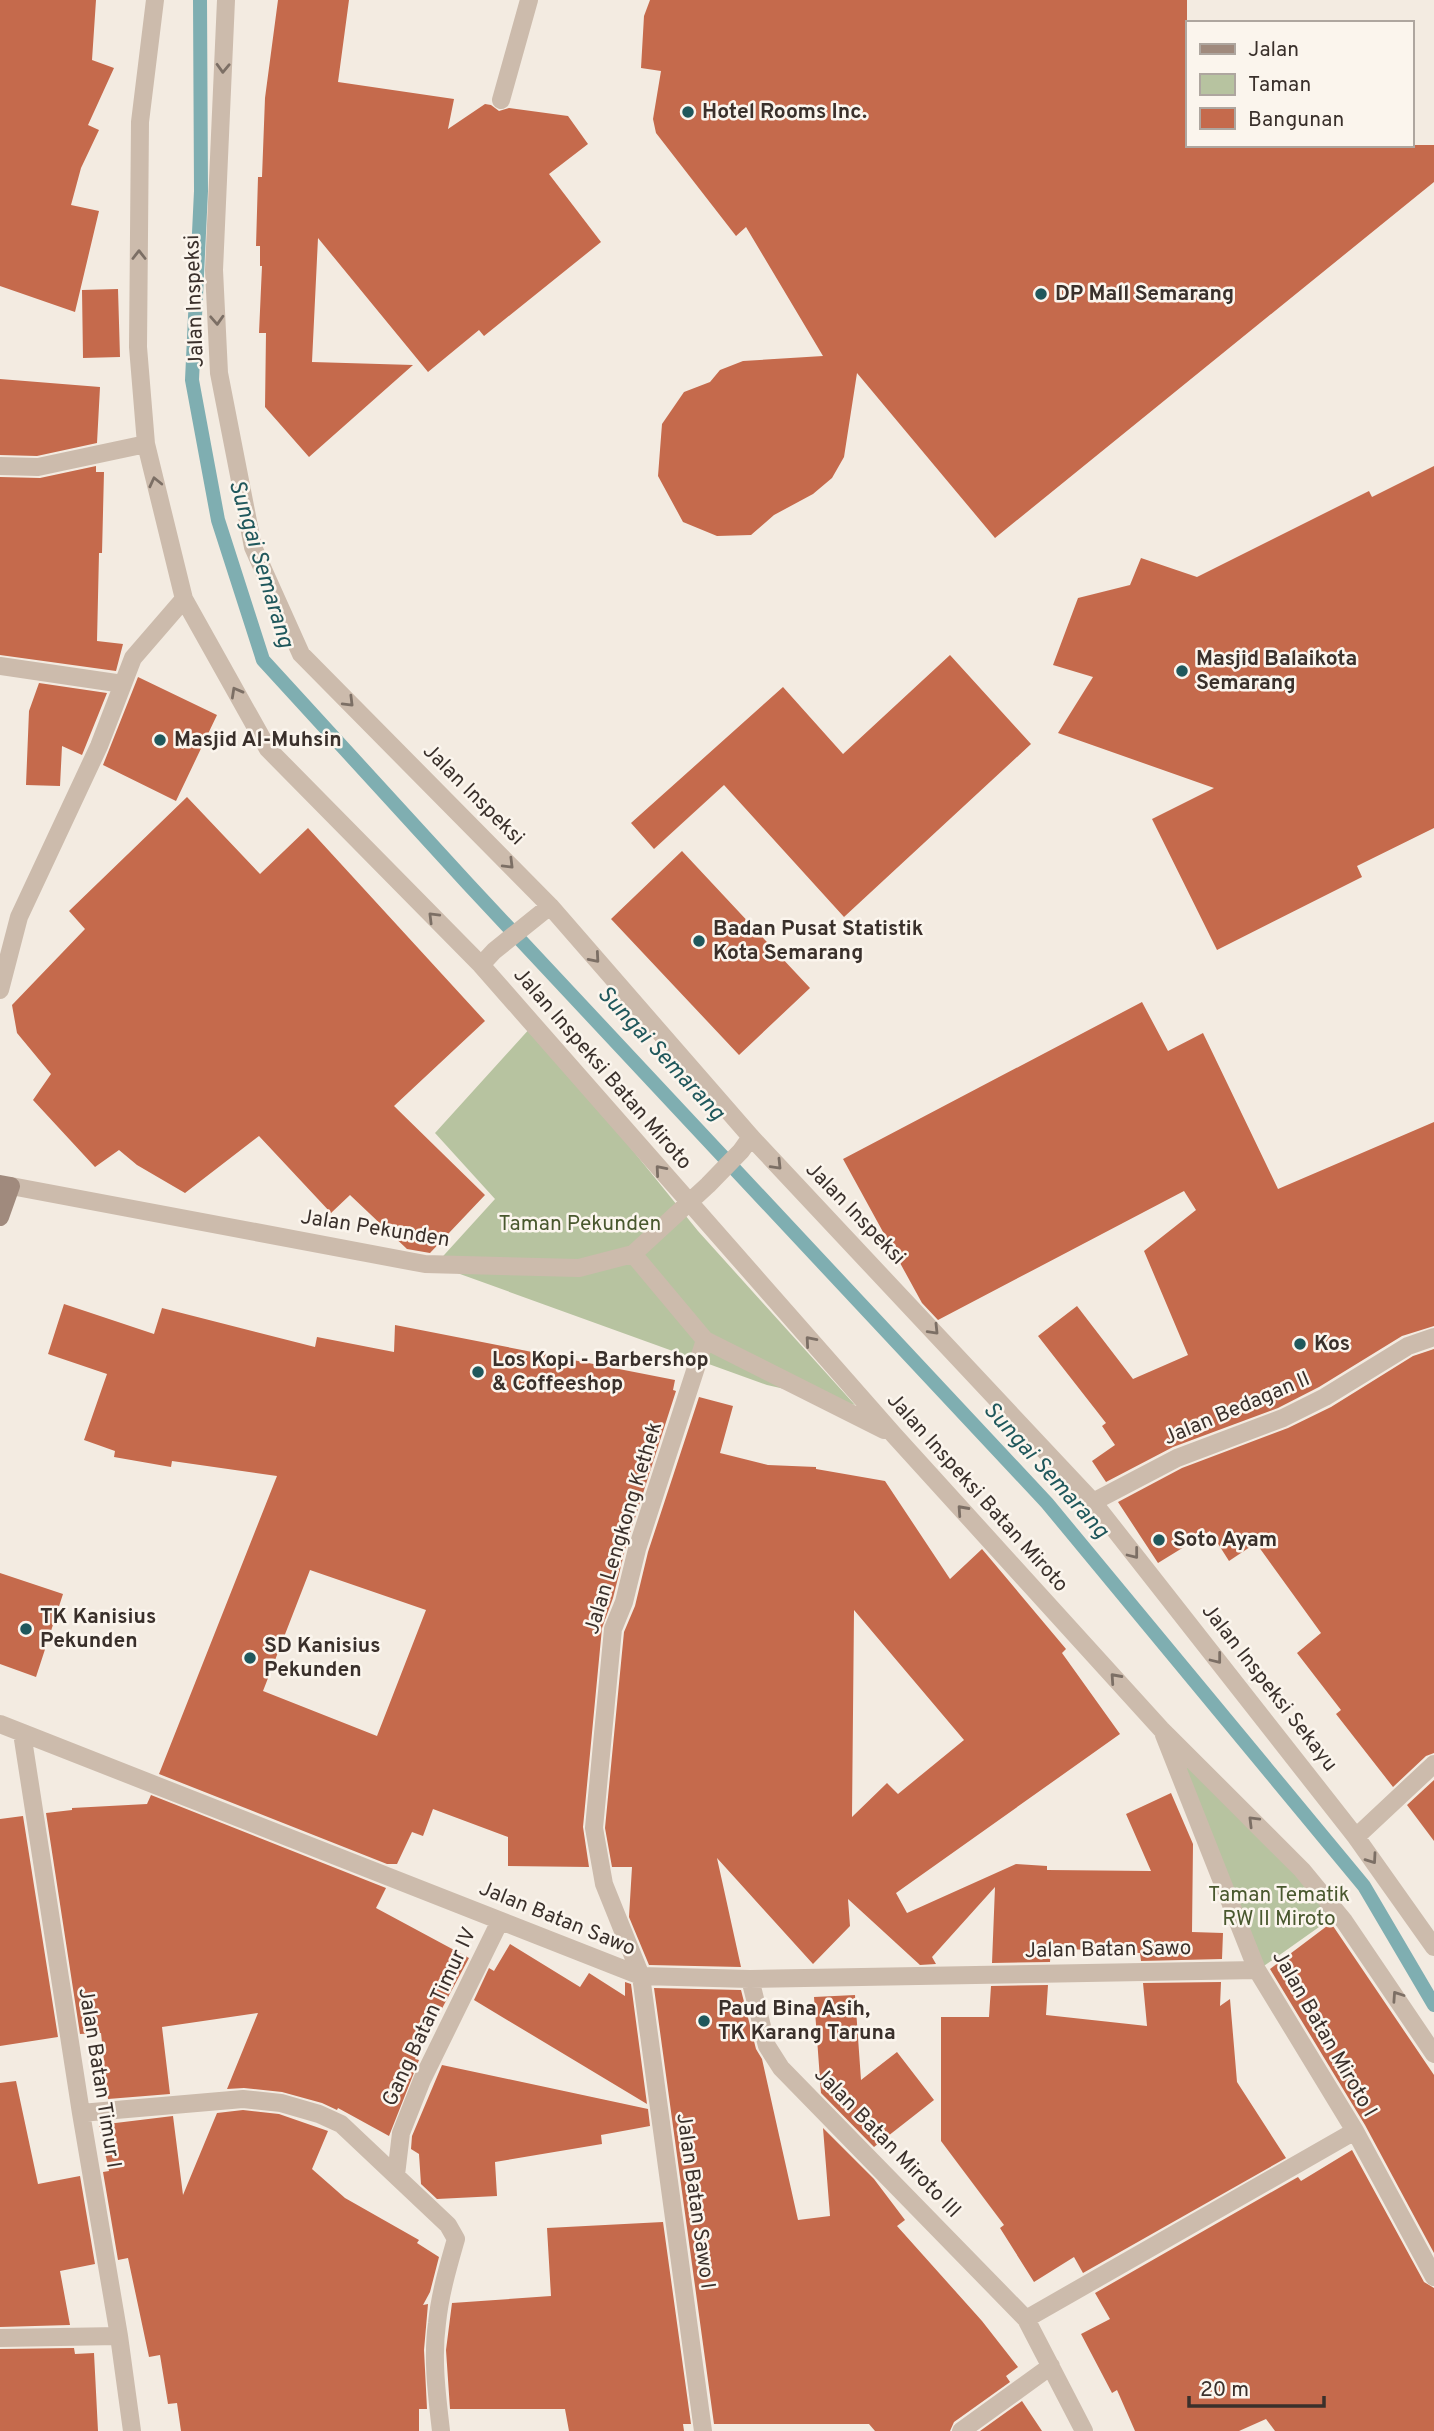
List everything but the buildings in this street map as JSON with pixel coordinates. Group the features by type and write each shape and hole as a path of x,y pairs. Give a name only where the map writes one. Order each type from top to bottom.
{"main road":[{"path":"0,1217 6,1185"}],"street":[{"name":"Jalan Inspeksi Batan Miroto","path":"155,0 140,122 138,347 146,444 184,600 268,749 481,965 894,1435 1161,1728 1302,1870 1345,1921 1434,2053"},
{"name":"Jalan Inspeksi","path":"226,0 214,270 219,373 253,547 301,654 547,909 746,1144 945,1342 1058,1465"},
{"path":"501,100 516,52 526,1"},
{"path":"0,466 38,467 146,444"},
{"path":"0,990 19,917 99,746 133,658 165,618 184,600"},
{"path":"0,666 123,684"},
{"name":"Jalan Inspeksi Batan Miroto","path":"481,965 494,951 547,909"},
{"path":"746,1144 708,1185 634,1254 705,1340 894,1435"},
{"name":"Jalan Pekunden","path":"6,1185 425,1264 579,1268 634,1254"},
{"name":"Jalan Bedagan II","path":"1093,1502 1177,1458 1283,1418 1325,1397 1408,1346 1434,1337"},
{"name":"Jalan Lengkong Kethek","path":"641,1976 604,1884 594,1828 597,1779 613,1629 624,1602 637,1549 705,1340"},
{"name":"Jalan Inspeksi Sekayu","path":"1058,1465 1093,1502 1356,1837 1434,1947"},
{"name":"Jalan Batan Sawo","path":"0,1724 641,1976 750,1979 1257,1970"},
{"name":"Jalan Batan Miroto I","path":"1161,1728 1257,1970 1355,2132 1434,2277"},
{"name":"Jalan Batan Timur I","path":"22,1732 132,2431"},
{"path":"1356,1837 1434,1764"},
{"name":"Gang Batan Timur IV","path":"396,2175 401,2133 422,2080 500,1921"},
{"name":"Jalan Batan Sawo I","path":"641,1976 704,2431"},
{"name":"Jalan Batan Miroto III","path":"750,1979 766,2046 781,2068 1026,2319 1084,2431"},
{"path":"80,2113 243,2099 281,2103 319,2114 341,2124 448,2225 456,2239 444,2281 436,2325 436,2389 441,2431"},
{"path":"1026,2319 1355,2132"},
{"path":"0,2339 119,2336"},
{"path":"961,2431 1051,2366"}],"green space":[{"name":"Taman Pekunden","path":"532,1026 698,1231 855,1405 767,1385 435,1265 495,1199 435,1133"},
{"name":"Taman Tematik RW II Miroto","path":"1174,1741 1336,1915 1261,1968"}],"waterway":[{"name":"Sungai Semarang","path":"200,0 201,191 192,380 218,520 263,660 468,884 1047,1503 1364,1886 1434,2005"}],"place":[{"name":"Hotel Rooms Inc.","path":"688,112"},
{"name":"DP Mall Semarang","path":"1041,294"},
{"name":"Masjid Balaikota Semarang","path":"1182,671"},
{"name":"Masjid Al-Muhsin","path":"160,740"},
{"name":"Badan Pusat Statistik Kota Semarang","path":"699,941"},
{"name":"Kos","path":"1300,1344"},
{"name":"Los Kopi - Barbershop & Coffeeshop","path":"478,1372"},
{"name":"Soto Ayam","path":"1159,1540"},
{"name":"TK Kanisius Pekunden","path":"26,1629"},
{"name":"SD Kanisius Pekunden","path":"250,1658"},
{"name":"Paud Bina Asih, TK Karang Taruna","path":"704,2021"}]}
